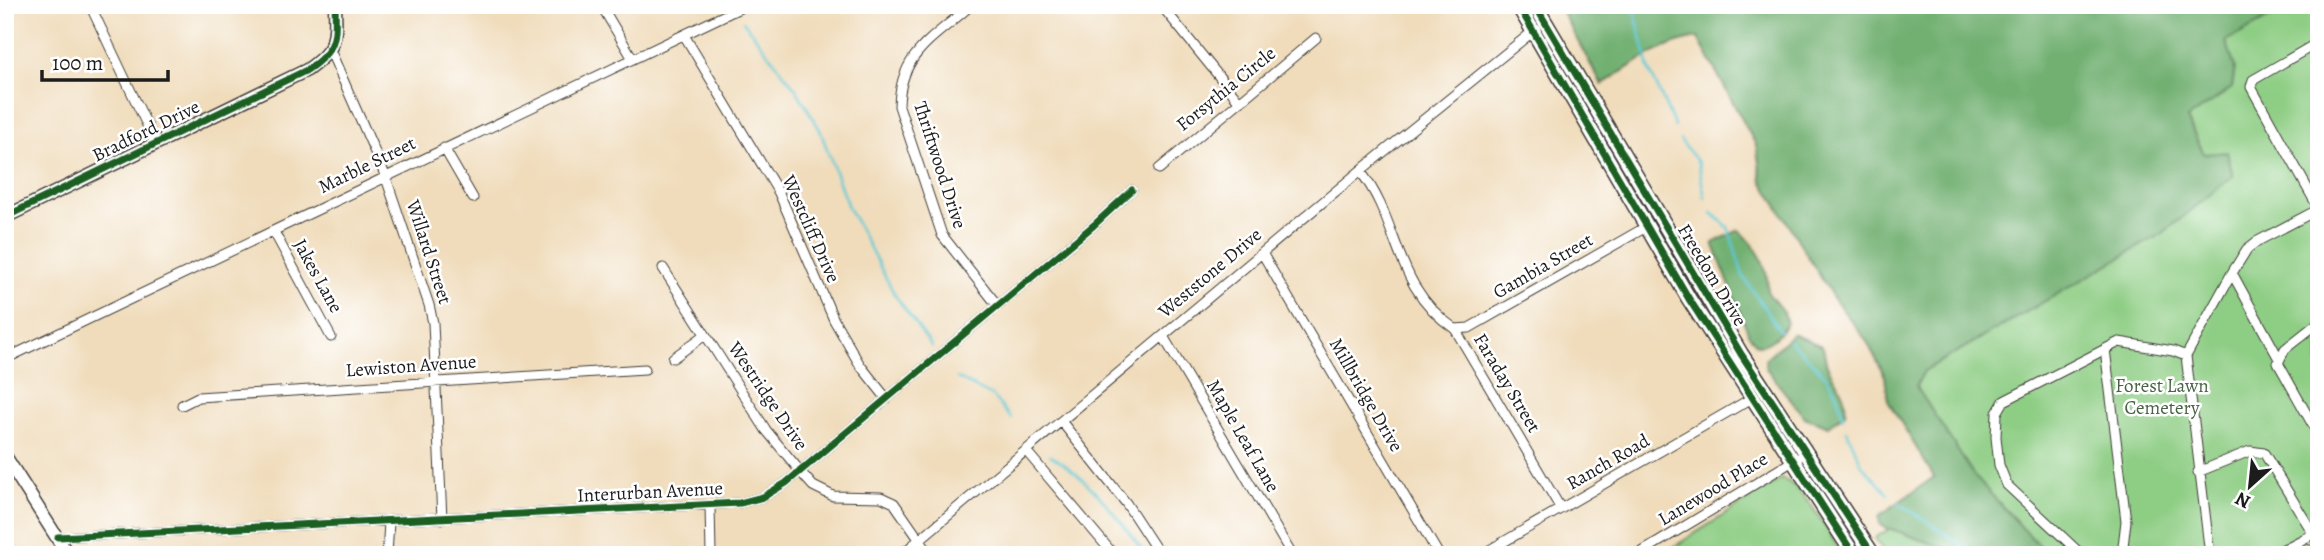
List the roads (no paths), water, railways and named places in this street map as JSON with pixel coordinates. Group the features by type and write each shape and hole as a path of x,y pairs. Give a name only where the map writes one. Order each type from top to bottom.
{"main road":[{"name":"Freedom Drive","path":"1518,5 1539,27 1741,355 1854,555"},
{"name":"Freedom Drive","path":"1535,5 1539,27 1646,226 1752,398 1873,555"}],"street":[{"path":"90,5 156,144"},
{"path":"330,50 335,35 335,5"},
{"path":"601,5 633,59"},
{"name":"Marble Street","path":"5,359 274,232 385,175 746,5"},
{"name":"Thriftwood Drive","path":"971,5 925,44 907,65 900,87 899,106 942,235 998,306"},
{"path":"1160,6 1240,101"},
{"name":"Weststone Drive","path":"901,555 1360,171 1539,27"},
{"name":"Westcliff Drive","path":"684,35 779,194 834,320 860,365 887,399"},
{"name":"Forsythia Circle","path":"1159,169 1316,38"},
{"path":"2210,555 2186,356 2247,249 2319,209 2251,88 2253,80 2319,41"},
{"name":"Bradford Drive","path":"5,217 290,79 330,50"},
{"name":"Willard Street","path":"330,50 385,175 429,305 442,519"},
{"path":"444,148 473,198"},
{"name":"Faraday Street","path":"1360,171 1375,193 1400,261 1431,310 1455,329 1561,509"},
{"name":"Interurban Avenue","path":"58,537 710,505 740,503 762,497 800,472 1132,190"},
{"name":"Gambia Street","path":"1455,329 1469,328 1646,226"},
{"name":"Jakes Lane","path":"274,232 331,337"},
{"name":"Millbridge Drive","path":"1262,253 1439,555"},
{"name":"Westridge Drive","path":"663,268 766,430 813,486 833,496 888,500 900,508 930,555"},
{"path":"2232,273 2319,436"},
{"path":"2278,357 2319,322"},
{"path":"673,358 705,335"},
{"name":"Maple Leaf Lane","path":"1163,336 1292,555"},
{"path":"2082,555 2007,485 1999,466 1997,413 2004,401 2119,342 2173,351 2186,356"},
{"path":"2105,349 2126,521 2122,555"},
{"name":"Lewiston Avenue","path":"182,405 198,397 645,369"},
{"name":"Ranch Road","path":"1481,555 1752,398"},
{"path":"1061,421 1126,503 1160,555"},
{"path":"2198,472 2259,450 2267,457 2317,536 2272,555"},
{"path":"1027,452 1114,555"},
{"path":"5,456 68,555"},
{"name":"Lanewood Place","path":"1637,555 1799,457"},
{"path":"710,505 711,555"},
{"path":"387,555 389,522"},
{"path":"2284,548 2319,551"}],"waterway":[{"path":"1633,5 1649,69 1675,127"},
{"path":"743,21 796,89 820,130 848,207 895,295 932,347"},
{"path":"1680,140 1698,162 1705,198"},
{"path":"1712,213 1728,227 1743,276 1780,331"},
{"path":"1789,340 1830,382 1843,418"},
{"path":"957,378 992,396 1011,418"},
{"path":"1847,431 1862,465 1888,494"},
{"path":"1050,455 1090,487 1146,555"},
{"path":"1899,503 1978,555"}],"park label":[{"name":"Forest Lawn Cemetery","path":"2162,397"}]}
